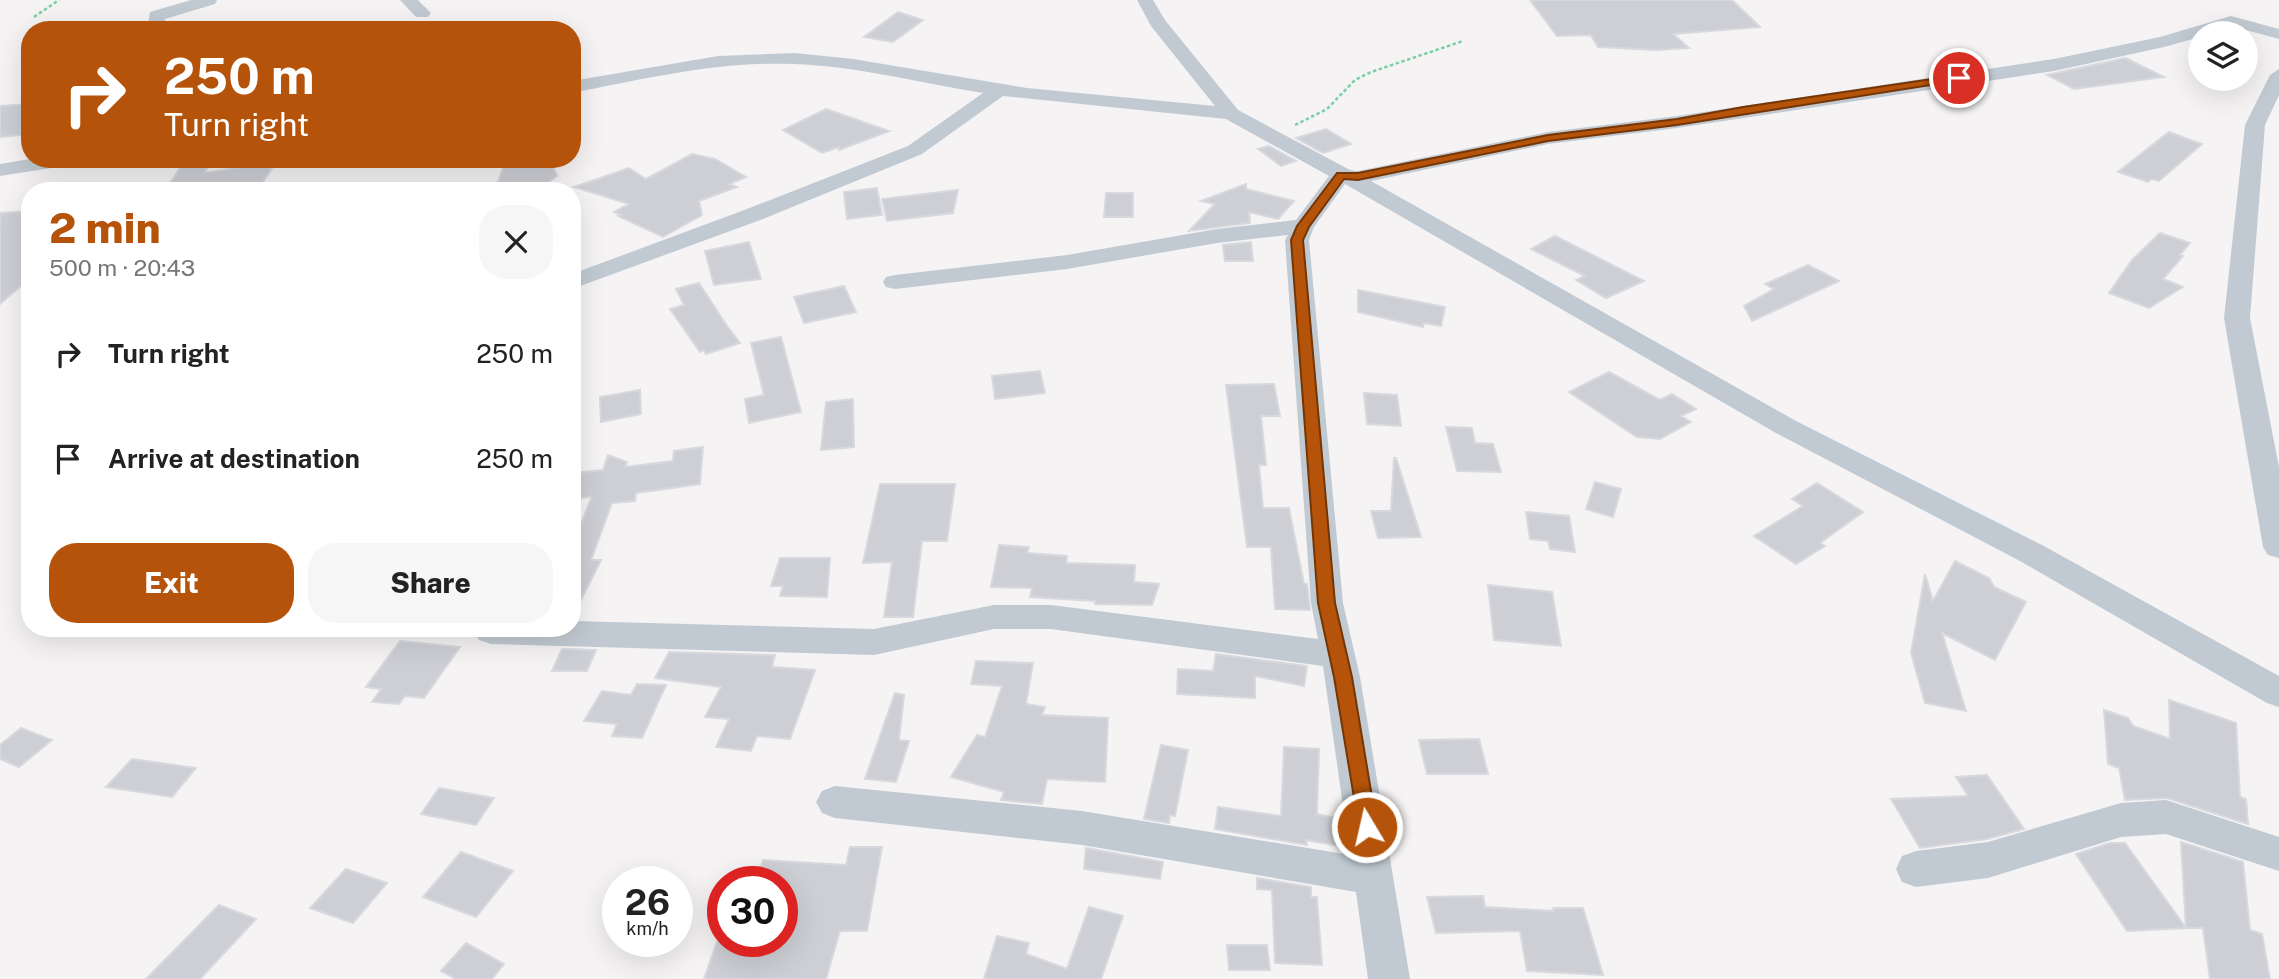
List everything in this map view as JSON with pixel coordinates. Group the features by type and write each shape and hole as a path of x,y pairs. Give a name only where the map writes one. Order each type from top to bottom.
{"street":[{"path":"156,21 156,16 209,0"},
{"path":"408,0 422,13"},
{"path":"1145,0 1157,23 1231,114 1420,216 1632,341 1786,427 2031,553 2279,693"},
{"path":"1341,175 1358,177 1548,138 1677,122 2054,65 2164,42 2231,21 2279,34"},
{"path":"581,85 685,65 769,57 884,70 1000,90 1231,114"},
{"path":"2279,75 2273,102 2255,125 2236,318 2266,409 2279,547"},
{"path":"581,279 755,214 915,150 1000,90"},
{"path":"0,170 21,167"},
{"path":"1341,175 1303,226 1297,240 1326,603 1338,656 1389,979"},
{"path":"895,282 1067,262 1217,236 1303,226"},
{"path":"581,634 874,642 994,617 1051,617 1338,656"},
{"path":"835,802 1082,828 1375,877"},
{"path":"1916,869 1988,860 2121,820 2166,817 2279,853"}],"path":[{"path":"34,17 59,0"},
{"path":"1268,135 1326,109 1355,80 1371,72 1463,41"}],"building":[{"path":"1530,0 1732,0 1760,27 1673,34 1689,48 1656,50 1598,47 1591,35 1557,36"},
{"path":"898,12 923,20 893,42 864,37"},
{"path":"2125,58 2164,77 2074,89 2047,75"},
{"path":"21,105 21,135 0,137 0,106"},
{"path":"826,109 889,131 839,150 839,147 822,153 783,130"},
{"path":"1326,129 1351,144 1323,153 1296,138"},
{"path":"2169,132 2202,144 2159,181 2152,179 2148,182 2118,172"},
{"path":"1269,146 1296,161 1281,166 1258,149"},
{"path":"692,154 715,159 746,177 729,184 737,187 699,201 702,215 663,237 614,212 629,204 581,189 581,185 629,168 646,179"},
{"path":"180,168 207,168 204,173 237,168 272,168 263,182 171,182"},
{"path":"503,168 554,168 557,176 549,182 498,182"},
{"path":"1246,184 1246,189 1294,201 1278,219 1249,212 1250,223 1189,231 1215,204 1201,201"},
{"path":"877,188 882,215 847,219 844,192"},
{"path":"958,190 953,213 887,221 882,199"},
{"path":"1106,193 1133,193 1133,217 1104,217"},
{"path":"21,212 21,286 0,304 0,213"},
{"path":"2160,233 2190,243 2180,255 2183,256 2163,279 2183,287 2149,308 2109,293 2132,260"},
{"path":"1555,236 1644,281 1606,298 1576,280 1585,276 1531,249"},
{"path":"749,242 761,279 714,285 705,251"},
{"path":"1251,242 1253,261 1225,261 1223,245"},
{"path":"1808,265 1839,281 1752,321 1744,306 1774,289 1765,284"},
{"path":"699,283 740,343 706,354 704,350 700,352 670,309 684,305 676,289"},
{"path":"844,286 856,312 804,323 794,297"},
{"path":"1358,290 1445,307 1441,326 1424,323 1423,327 1358,312"},
{"path":"781,337 801,412 749,423 745,399 764,395 751,343"},
{"path":"1040,371 1045,393 995,399 992,376"},
{"path":"1609,372 1660,400 1672,394 1696,409 1681,416 1691,422 1660,439 1637,437 1569,392"},
{"path":"1274,384 1280,416 1261,416 1266,465 1259,465 1263,508 1289,508 1304,584 1307,584 1310,610 1275,609 1271,547 1247,547 1226,385"},
{"path":"640,390 641,414 601,422 600,397"},
{"path":"1364,393 1397,395 1401,426 1367,424"},
{"path":"853,399 854,447 821,450 826,402"},
{"path":"1446,427 1472,428 1475,443 1493,444 1501,472 1457,471"},
{"path":"703,447 700,484 636,493 635,501 612,503 591,560 601,560 581,600 581,524 592,496 581,498 581,472 603,470 608,455 627,462 625,467 673,461 674,451"},
{"path":"1394,458 1421,537 1378,538 1371,511 1391,511"},
{"path":"1595,482 1621,489 1613,517 1586,509"},
{"path":"1817,483 1863,512 1820,543 1825,546 1796,564 1754,536 1803,506 1792,499"},
{"path":"880,484 955,484 947,541 922,541 913,617 884,617 892,562 863,563"},
{"path":"1526,512 1569,516 1575,552 1550,549 1548,541 1530,539"},
{"path":"999,545 1029,547 1027,553 1067,556 1066,563 1135,565 1134,582 1159,584 1152,605 1095,604 1095,601 1030,597 1032,588 991,587"},
{"path":"780,558 830,558 827,597 780,596 783,586 771,586"},
{"path":"1955,561 1989,578 1994,587 2026,602 1995,660 1942,633 1966,711 1925,703 1911,653 1925,574 1933,601"},
{"path":"1488,585 1552,592 1561,646 1494,640"},
{"path":"400,641 460,647 424,698 405,696 399,704 372,702 381,689 366,687"},
{"path":"562,649 596,650 587,671 552,671"},
{"path":"669,652 775,655 772,667 815,670 790,739 757,736 751,751 716,747 729,719 705,717 721,687 655,678"},
{"path":"1216,654 1307,666 1304,686 1255,676 1255,698 1177,694 1178,669 1213,671"},
{"path":"976,661 1033,663 1026,704 1045,707 1042,715 1108,718 1105,782 1047,779 1042,804 1001,800 1004,792 951,777 977,735 985,737 1002,686 971,684"},
{"path":"637,684 666,685 642,738 612,736 617,724 584,721 602,691 631,695"},
{"path":"895,693 904,695 899,740 909,741 896,782 865,779"},
{"path":"2169,700 2236,723 2240,797 2246,799 2248,824 2167,798 2125,800 2119,768 2108,764 2104,710 2128,718 2133,726 2170,739"},
{"path":"21,728 52,740 19,767 0,759 0,745"},
{"path":"1479,739 1488,774 1427,774 1419,740"},
{"path":"1161,745 1188,750 1175,816 1170,815 1169,823 1144,819"},
{"path":"1284,747 1319,749 1317,814 1342,819 1346,847 1306,840 1307,845 1215,829 1218,807 1281,816"},
{"path":"132,759 196,768 172,797 106,787"},
{"path":"1987,775 2024,829 1987,839 1920,848 1891,799 1968,796 1956,777"},
{"path":"439,788 494,798 476,825 421,814"},
{"path":"2181,842 2243,862 2250,930 2262,934 2270,979 2210,979 2203,928 2186,928"},
{"path":"2110,843 2125,843 2186,928 2127,931 2076,854"},
{"path":"850,847 882,847 867,931 840,931 826,979 704,979 712,957 798,957 798,866 761,866 763,860 846,865"},
{"path":"1086,848 1163,862 1160,879 1084,869"},
{"path":"461,852 513,871 476,917 423,897"},
{"path":"346,869 387,883 353,923 310,908"},
{"path":"1257,878 1311,887 1311,897 1317,897 1322,965 1275,963 1272,890 1257,889"},
{"path":"1483,896 1485,907 1554,911 1553,908 1583,908 1603,975 1527,971 1520,931 1436,933 1427,897"},
{"path":"219,905 256,919 200,979 146,979"},
{"path":"1089,907 1123,916 1101,979 984,979 997,936 1029,943 1026,954 1067,969"},
{"path":"466,943 504,964 492,979 456,979 441,971"},
{"path":"1227,945 1267,945 1270,970 1229,970"}],"route":[{"path":"1367,827 1343,677 1326,603 1297,240 1303,226 1341,175 1358,177 1505,145 1616,128 1677,122 1959,78"}]}
